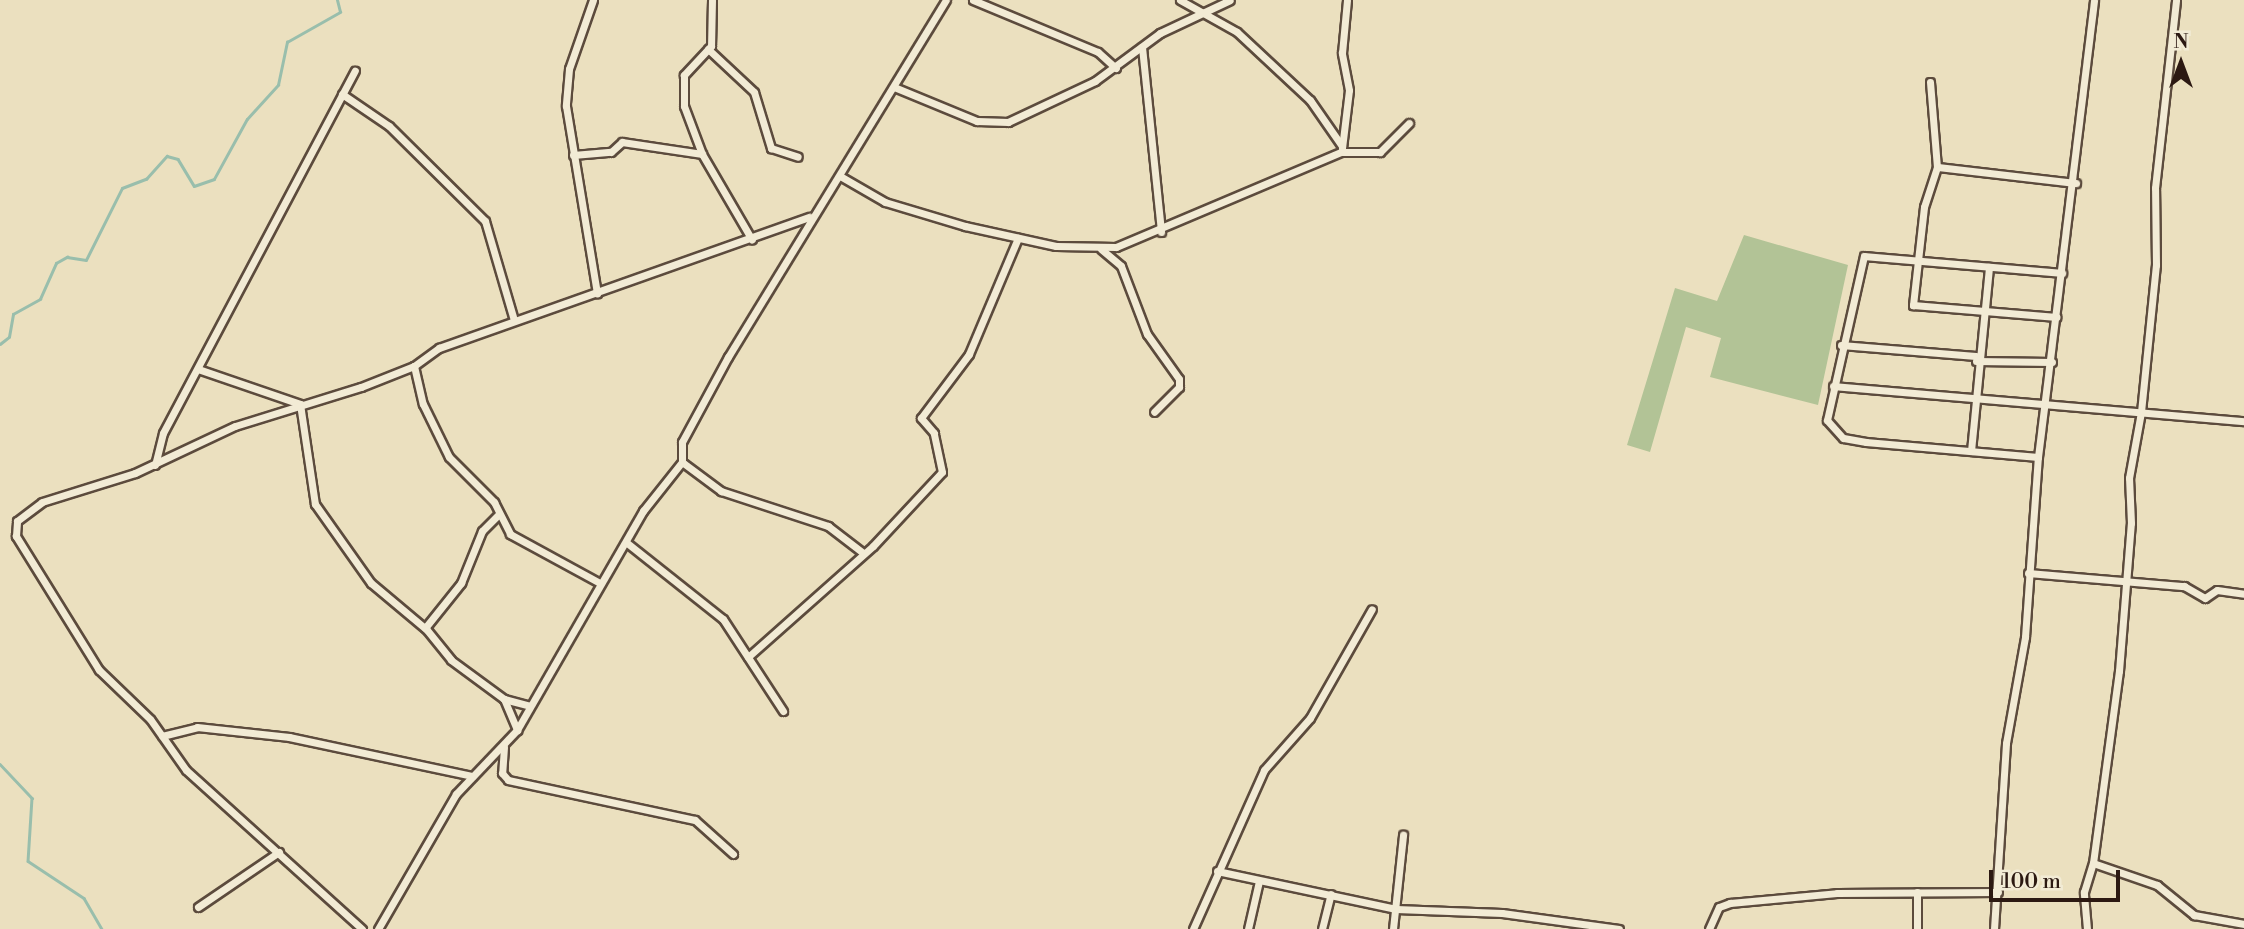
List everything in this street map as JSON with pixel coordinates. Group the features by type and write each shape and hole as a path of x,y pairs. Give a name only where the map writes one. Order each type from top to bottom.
{"street":[{"path":"593,0 569,69 566,106 597,293"},
{"path":"712,0 708,49 688,68 681,87 702,153 752,240"},
{"path":"377,929 487,755 504,747 517,730 600,583 682,462 690,426 809,217 840,176 946,0"},
{"path":"973,0 1098,52 1116,68"},
{"path":"894,87 995,124 1046,106 1116,68 1160,33 1210,14 1230,0"},
{"path":"1342,149 1349,90 1342,53 1347,0"},
{"path":"1994,929 2006,743 2025,637 2038,457 2076,183 2094,0"},
{"path":"2087,929 2084,892 2093,863 2127,579 2127,502 2141,412 2155,265 2155,188 2176,0"},
{"path":"1184,1 1210,14 1307,96 1342,149"},
{"path":"1142,47 1161,232"},
{"path":"708,49 754,92 771,148 798,157"},
{"path":"155,464 163,433 311,164 355,71"},
{"path":"1930,82 1937,167 1918,259 1913,305 2057,317"},
{"path":"342,94 389,127 485,221 514,320"},
{"path":"840,176 885,202 1018,238 1101,248 1161,232 1342,149 1378,153 1409,123"},
{"path":"573,155 613,151 622,142 702,153"},
{"path":"1937,167 2076,183"},
{"path":"362,929 186,770 162,736 99,670 16,537 25,511 155,464 300,404 414,366 439,348 752,240 809,217"},
{"path":"748,657 863,553 942,472 934,433 921,418 969,355 1018,238"},
{"path":"1101,248 1121,266 1147,334 1178,379 1178,387 1154,412"},
{"path":"2038,457 1843,438 1827,420 1841,345 1864,257 2062,272"},
{"path":"1971,452 1976,359 1989,267"},
{"path":"1841,345 1976,359 2052,362"},
{"path":"414,366 423,404 449,457 499,514 510,534 531,550 600,583"},
{"path":"198,369 300,404"},
{"path":"1833,386 1973,402 2244,421"},
{"path":"300,404 308,472 324,521 371,583 425,628 451,660 504,699 530,706"},
{"path":"682,462 722,491 828,526 863,553"},
{"path":"425,628 461,583 482,531 499,514"},
{"path":"627,542 723,620 783,711"},
{"path":"2028,573 2127,579 2184,586 2204,598 2217,590 2244,594"},
{"path":"1193,929 1264,770 1310,718 1372,609"},
{"path":"504,699 517,730"},
{"path":"162,736 197,727 289,737 473,776"},
{"path":"504,747 501,770 508,780 695,820 733,854"},
{"path":"1393,929 1403,835"},
{"path":"198,907 279,852"},
{"path":"2093,863 2157,885 2194,915 2244,924"},
{"path":"1217,871 1396,909 1502,913 1619,929"},
{"path":"1248,929 1259,881"},
{"path":"1709,929 1718,907 1730,903 1917,892 1998,892"},
{"path":"1917,892 1917,929"},
{"path":"1322,929 1331,894"}],"green space":[{"path":"1744,235 1848,265 1818,405 1710,377 1721,338 1686,327 1650,452 1627,445 1675,288 1717,301"}],"waterway":[{"path":"0,344 9,337 13,314 40,299 56,263 67,257 86,260 122,188 146,179 167,156 178,159 194,186 214,179 247,119 278,85 287,42 340,12 337,0"},
{"path":"0,764 32,798 28,861 84,898 102,929"}]}
